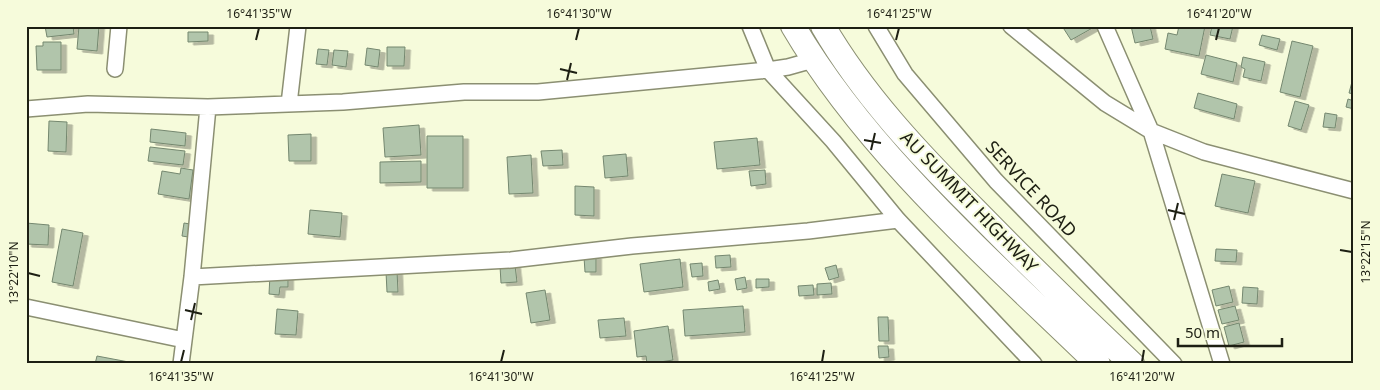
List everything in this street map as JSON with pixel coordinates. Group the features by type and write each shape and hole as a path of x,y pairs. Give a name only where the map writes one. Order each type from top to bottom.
{"main road":[{"name":"AU SUMMIT HIGHWAY","path":"793,26 813,60 864,126 925,195 1098,364"},
{"name":"AU SUMMIT HIGHWAY","path":"823,26 839,54 883,111 946,181 1132,364"}],"street":[{"path":"115,69 119,26"},
{"path":"289,104 298,26"},
{"path":"750,26 768,70 833,141 898,220 1034,364"},
{"name":"SERVICE ROAD","path":"876,26 905,74 996,181 1174,364"},
{"path":"1011,26 1105,103 1151,131 1204,152 1354,191"},
{"path":"1105,26 1151,131 1222,364"},
{"path":"26,109 88,104 208,108 343,102 464,92 538,92 768,70 813,60"},
{"path":"181,364 192,277 208,108"},
{"path":"192,277 512,260 632,246 808,231 898,220"},
{"path":"26,308 184,340"}],"building":[{"path":"45,26 73,26 74,34 47,37"},
{"path":"79,26 99,26 97,51 77,49"},
{"path":"1062,26 1096,26 1071,40"},
{"path":"1131,26 1150,26 1153,39 1135,43"},
{"path":"1179,26 1205,26 1199,56 1165,49 1168,33 1177,35"},
{"path":"1212,26 1233,26 1230,39 1210,35"},
{"path":"188,32 208,32 208,41 188,42"},
{"path":"1262,35 1280,39 1277,50 1259,45"},
{"path":"1292,41 1313,46 1300,97 1280,92"},
{"path":"43,42 61,42 61,70 37,70 36,46 43,46"},
{"path":"387,47 405,47 404,66 387,66"},
{"path":"367,48 380,50 378,67 365,65"},
{"path":"318,49 329,50 327,65 316,64"},
{"path":"334,50 348,51 346,67 332,65"},
{"path":"1206,55 1237,63 1233,82 1201,74"},
{"path":"1243,57 1265,62 1261,81 1243,77 1245,69 1241,67"},
{"path":"1354,78 1354,94 1349,93"},
{"path":"1198,93 1237,104 1234,119 1194,108"},
{"path":"1348,99 1354,101 1354,109 1346,107"},
{"path":"1295,101 1309,105 1301,130 1288,126"},
{"path":"1325,113 1337,115 1335,128 1323,127"},
{"path":"49,121 67,122 66,152 48,151"},
{"path":"419,125 421,155 385,157 383,128"},
{"path":"151,129 186,133 185,146 150,142"},
{"path":"311,134 311,161 289,161 288,135"},
{"path":"427,136 463,136 463,188 427,188"},
{"path":"757,138 760,165 717,169 714,142"},
{"path":"150,147 185,151 183,165 148,161"},
{"path":"562,150 563,165 543,166 541,151"},
{"path":"626,154 628,176 605,178 603,156"},
{"path":"531,155 533,193 509,194 507,157"},
{"path":"421,161 421,182 380,183 380,162"},
{"path":"181,168 193,170 189,199 158,194 162,171 180,174"},
{"path":"765,170 766,184 751,186 749,171"},
{"path":"1222,174 1255,181 1248,213 1215,206"},
{"path":"575,186 594,187 594,216 575,215"},
{"path":"310,210 342,213 340,237 308,234"},
{"path":"26,223 49,225 48,245 26,244"},
{"path":"184,223 196,225 194,238 182,236"},
{"path":"62,229 83,233 73,286 52,282"},
{"path":"1216,249 1237,250 1236,262 1215,261"},
{"path":"730,255 731,267 716,268 715,256"},
{"path":"596,256 596,272 585,272 584,257"},
{"path":"680,259 683,287 644,292 640,264"},
{"path":"702,263 703,276 692,277 690,264"},
{"path":"515,265 517,282 501,283 500,266"},
{"path":"836,265 839,277 829,280 825,268"},
{"path":"397,271 398,292 387,292 386,272"},
{"path":"270,275 288,276 288,287 280,287 279,295 269,294"},
{"path":"745,277 747,288 737,290 735,279"},
{"path":"756,279 769,279 769,287 756,288"},
{"path":"718,280 720,289 709,291 708,282"},
{"path":"831,283 832,294 817,295 817,284"},
{"path":"813,285 814,295 799,296 798,286"},
{"path":"1229,286 1233,302 1216,306 1212,290"},
{"path":"1243,287 1258,288 1257,304 1242,303"},
{"path":"545,290 550,320 531,323 526,293"},
{"path":"743,306 745,332 685,336 683,310"},
{"path":"1235,306 1239,320 1222,324 1218,310"},
{"path":"277,309 298,311 296,335 275,334"},
{"path":"878,317 888,317 889,341 879,341"},
{"path":"624,318 626,336 600,338 598,320"},
{"path":"1239,323 1244,342 1229,346 1224,327"},
{"path":"668,326 673,360 647,364 646,356 637,357 634,331"},
{"path":"878,346 888,346 889,357 879,358"},
{"path":"97,356 134,363 134,364 95,364"}]}
